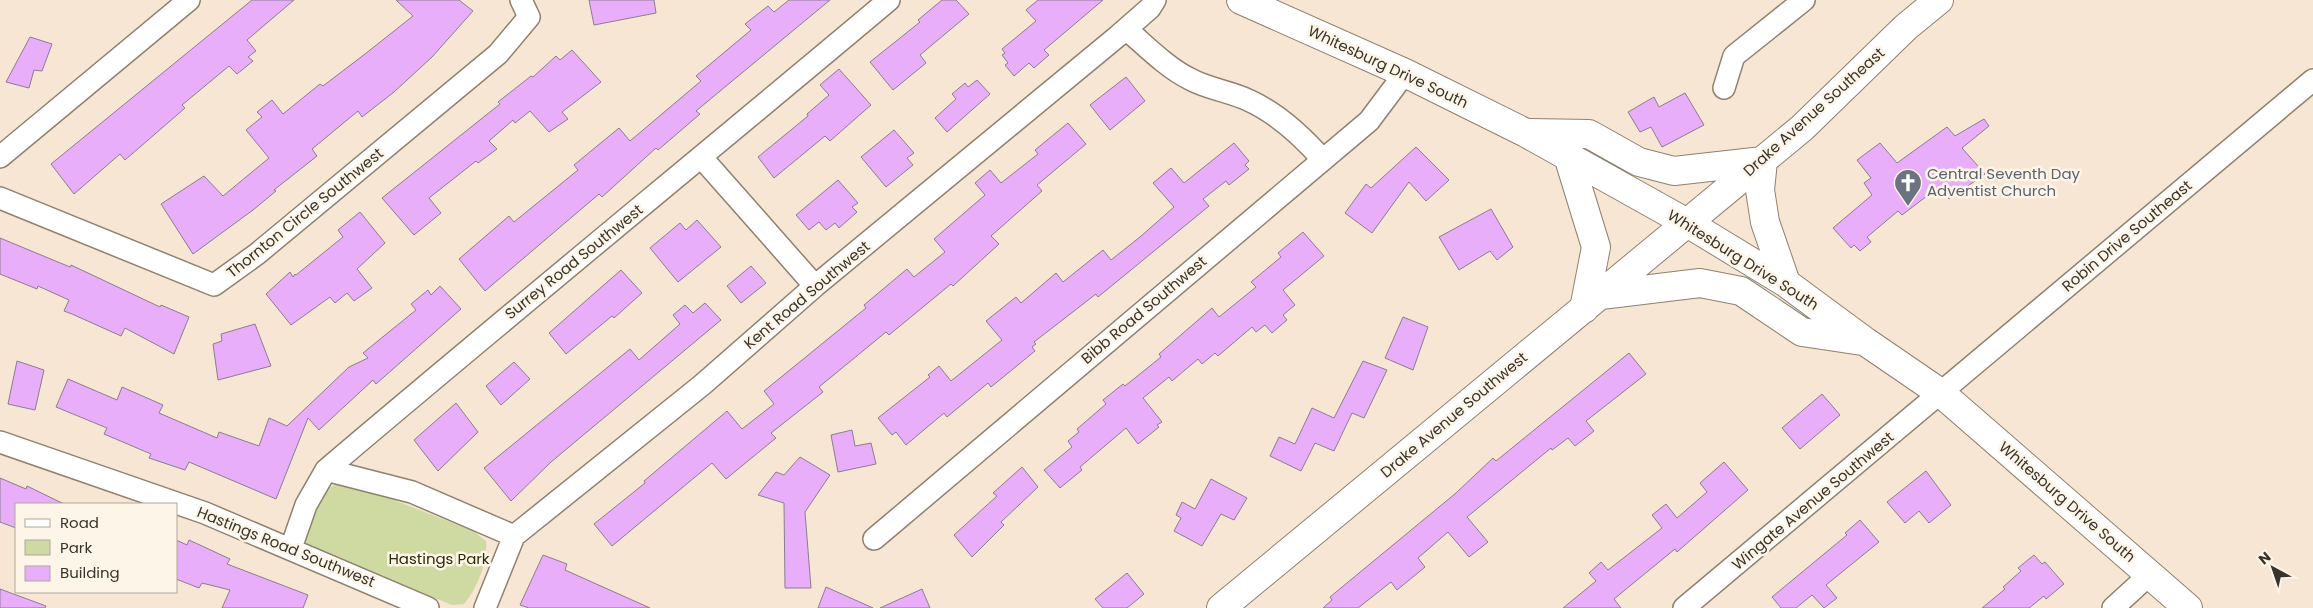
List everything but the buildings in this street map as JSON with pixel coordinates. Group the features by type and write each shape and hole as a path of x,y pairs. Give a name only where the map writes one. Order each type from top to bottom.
{"main road":[{"name":"Whitesburg Drive South","path":"1241,0 1405,73 1526,133 1689,224 1786,283 1866,342 1942,394 2188,608"},
{"name":"Drake Avenue Southeast","path":"1689,224 1802,128 1906,27 1939,0"},
{"path":"1526,133 1589,134 1639,162 1674,171 1763,161 1760,190 1765,222 1786,283"},
{"path":"1568,156 1596,247 1592,302 1700,283 1741,291 1802,332 1866,342"},
{"name":"Drake Avenue Southwest","path":"1221,608 1689,224"}],"street":[{"path":"0,158 9,139 189,0"},
{"name":"Thornton Circle Southwest","path":"0,198 214,285 257,254 498,54 529,17 521,0"},
{"name":"Surrey Road Southwest","path":"291,548 306,505 326,470 515,310 702,158 889,0"},
{"name":"Kent Road Southwest","path":"485,608 514,536 702,385 815,286 1126,29 1150,8 1155,0"},
{"path":"1724,88 1734,56 1804,0"},
{"path":"1126,29 1187,78 1207,87 1247,99 1273,114 1290,127 1323,160"},
{"name":"Bibb Road Southwest","path":"874,539 1369,121 1405,73"},
{"name":"Robin Drive Southeast","path":"1942,394 2313,80"},
{"path":"702,158 815,286"},
{"name":"Wingate Avenue Southwest","path":"1684,608 1942,394"},
{"name":"Hastings Road Southwest","path":"0,442 176,503"},
{"path":"326,470 412,492 514,536"},
{"name":"Hastings Road Southwest","path":"178,504 291,548 428,608"},
{"path":"2113,608 2149,575"}],"green space":[{"name":"Hastings Park","path":"348,482 473,531 486,541 481,574 464,604 452,605 311,548 304,542 309,523 323,495 331,487"}],"place":[{"name":"Central Seventh Day Adventist Church","path":"1908,207"}]}
